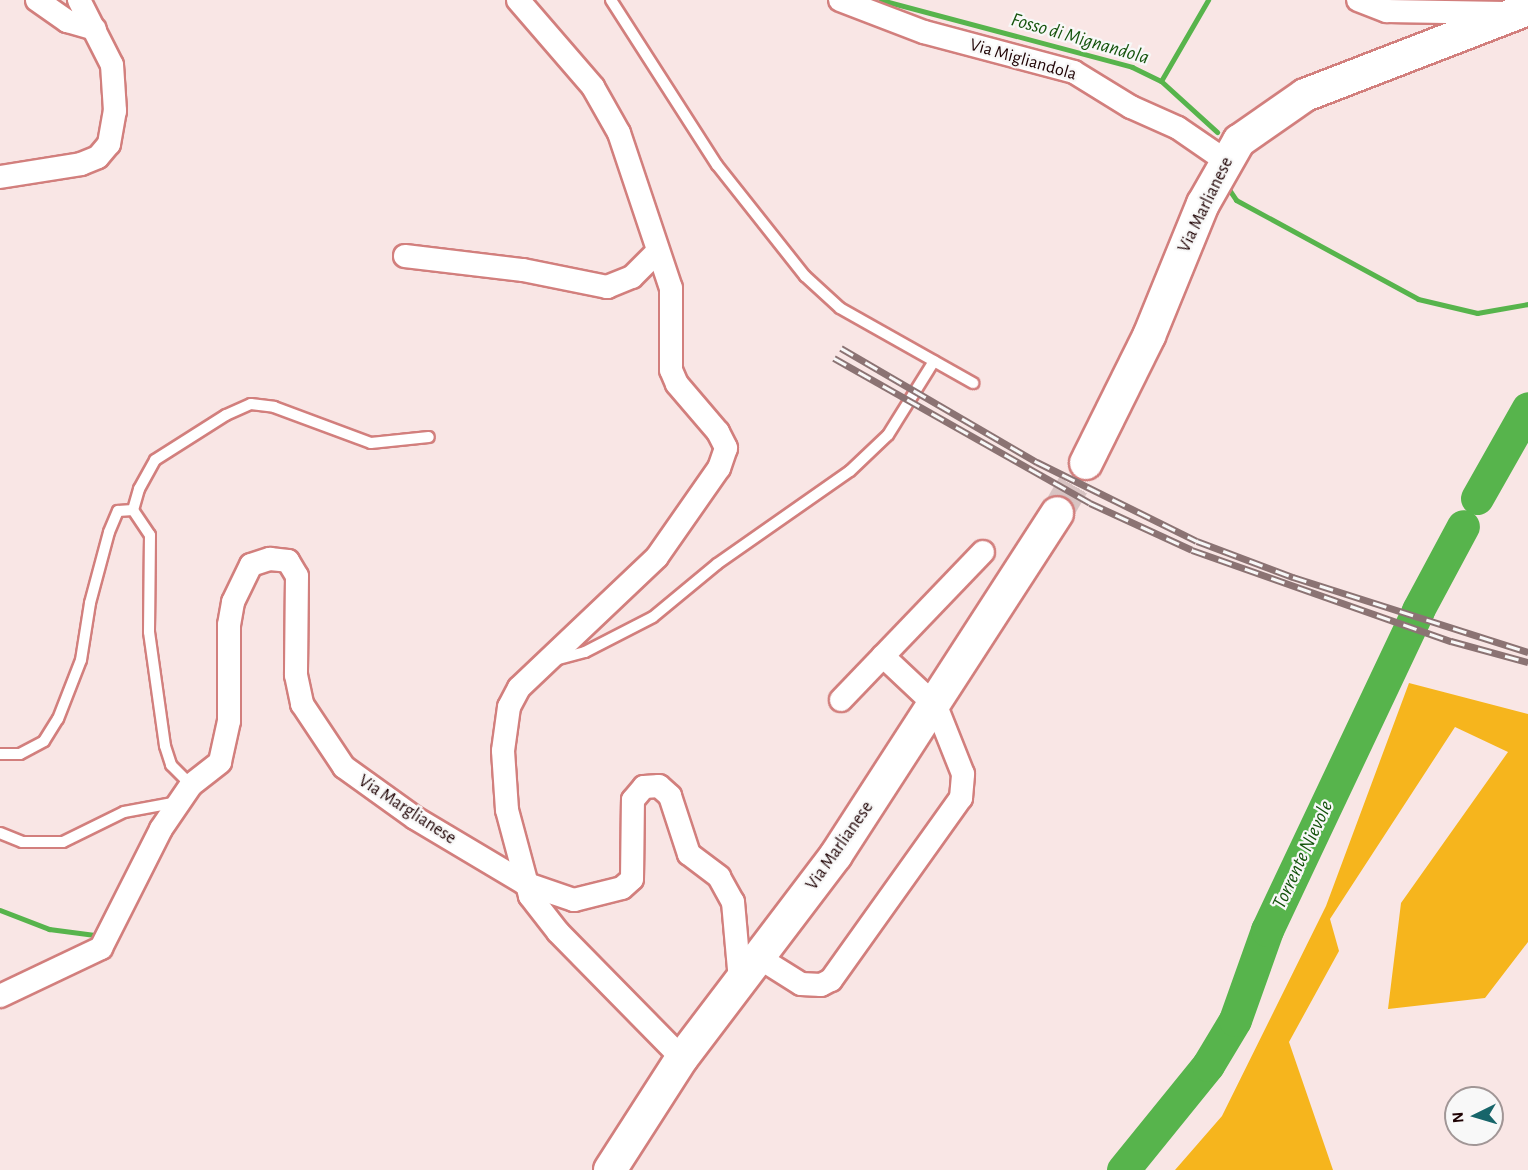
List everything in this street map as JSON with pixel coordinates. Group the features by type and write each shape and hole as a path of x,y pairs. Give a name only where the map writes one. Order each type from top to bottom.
{"street":[{"path":"37,0 67,21 95,29"},
{"path":"0,177 81,164 98,157 109,144 115,111 114,76 110,54 79,0"},
{"path":"518,0 606,106 633,172 657,252 671,288 671,370 677,384 724,441 724,457 657,557 519,688 509,707 503,751 507,810 524,883 541,913 682,1058"},
{"name":"Via Migliandola","path":"840,0 924,32 1074,72 1131,107 1178,128 1226,161"},
{"path":"1358,0 1387,11 1520,11"},
{"name":"Via Marlianese","path":"1086,463 1149,336 1203,204 1239,141 1305,95 1520,11"},
{"path":"405,256 523,270 607,287 632,277 657,252"},
{"name":"Via Marlianese","path":"610,1170 682,1058 836,855 936,706 1057,513"},
{"path":"841,700 983,552"},
{"name":"Via Marglianese","path":"0,996 101,948 131,883 185,793 213,771 224,753 229,721 229,625 242,578 251,565 270,559 288,561 297,576 299,600 294,638 296,675 302,704 314,728 344,767 377,793 524,883 574,900 592,897 627,884 634,873 633,800 644,787 659,786 670,796 682,843 689,854 719,877 733,902 749,968"},
{"path":"749,968 801,984 821,985 831,980 958,803 964,791 963,774 936,706 883,656"}],"lane":[{"path":"611,0 717,165 805,276 840,308 973,383"},
{"path":"543,663 585,652 653,617 717,564 850,471 888,435 934,361"},
{"path":"133,510 139,489 155,460 226,415 251,404 274,407 371,443 429,437"},
{"path":"0,754 20,754 44,741 58,719 81,660 90,603 109,532 118,511 133,510"},
{"path":"0,833 22,842 63,842 124,812 185,793 171,765 165,746 149,632 150,535 133,510"}],"shaded area":[{"path":"1409,683 1528,714 1528,942 1485,998 1388,1009 1401,903 1508,752 1455,727 1330,919 1339,951 1289,1042 1333,1170 1175,1170 1222,1116 1326,906"}],"waterway":[{"name":"Fosso di Mignandola","path":"881,0 1132,67 1161,81 1217,132"},
{"path":"1161,81 1208,0"},
{"name":"Fosso di Mignandola","path":"1226,185 1236,200 1418,299 1477,313 1528,304"},
{"name":"Torrente Nievole","path":"1477,498 1528,408"},
{"name":"Torrente Nievole","path":"1123,1170 1208,1065 1235,1020 1267,930 1418,610 1463,526"},
{"path":"0,910 49,929 95,935"}],"tunnel":[{"path":"1057,513 1086,463"}],"railway":[{"path":"841,348 1037,462 1197,541 1293,577 1528,652"},
{"path":"834,358 1090,503 1192,550 1451,641 1528,662"}]}
